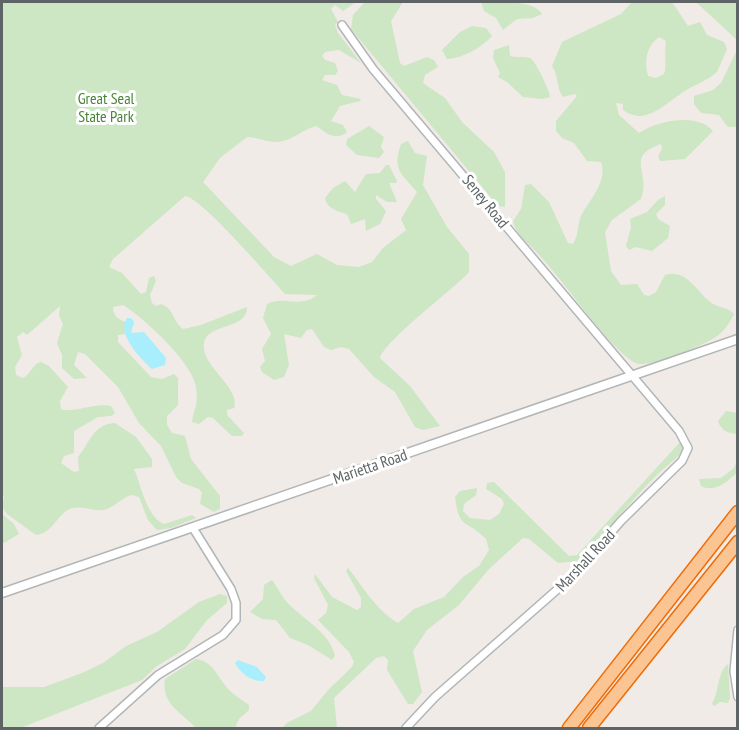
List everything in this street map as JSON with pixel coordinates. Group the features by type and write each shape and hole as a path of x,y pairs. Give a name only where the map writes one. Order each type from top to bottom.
{"highway":[{"path":"568,729 738,512"},
{"path":"589,729 738,542"}],"street":[{"name":"Seney Road","path":"342,25 394,94 632,376"},
{"name":"Marietta Road","path":"2,593 738,339"},
{"name":"Marshall Road","path":"406,729 435,697 576,573 621,521 686,456 688,444 683,436 632,376"},
{"path":"99,729 158,675 223,635 236,620 236,603 231,589 193,528"},
{"path":"738,630 734,671 738,697"}],"green space":[{"name":"Great Seal State Park","path":"2,2 356,2 343,11 335,5 331,9 338,22 335,25 338,33 361,63 339,50 325,52 322,56 325,60 335,63 338,71 335,75 325,75 322,80 337,85 342,95 361,99 340,106 331,121 343,125 347,132 335,136 317,126 281,141 272,142 247,137 220,158 203,182 274,257 291,266 317,254 337,265 359,267 372,262 383,248 406,230 401,219 417,192 398,166 397,160 401,144 408,141 415,153 427,156 423,185 447,227 469,254 469,272 406,328 380,358 410,386 440,426 423,430 415,427 395,392 374,377 349,349 341,347 331,350 324,347 312,329 307,330 301,338 284,334 289,365 284,377 274,380 262,372 260,367 265,361 262,349 271,334 263,318 267,304 280,301 304,301 317,295 285,294 220,223 205,209 185,196 113,259 109,267 122,273 141,294 146,292 149,278 154,276 156,281 150,295 152,303 156,306 161,304 166,306 183,329 201,325 247,307 246,314 241,320 212,332 204,343 204,352 208,360 232,392 235,400 234,408 227,410 227,415 244,433 242,436 232,436 213,418 208,417 199,424 192,422 197,393 193,377 186,366 166,342 132,311 123,305 113,307 113,310 120,320 125,322 125,334 118,335 118,342 151,377 162,379 174,374 178,378 178,405 167,416 167,425 172,433 185,436 191,459 220,496 220,509 214,512 200,504 202,493 199,489 182,483 176,477 161,446 139,423 118,387 85,354 78,352 74,365 87,378 74,379 62,368 62,355 57,343 63,324 59,316 60,306 27,335 23,332 17,337 22,355 15,367 16,375 23,378 36,364 41,362 49,366 68,387 60,401 61,409 71,410 105,405 111,406 115,413 111,416 98,417 74,431 74,453 64,456 61,463 74,472 79,471 78,457 93,435 102,427 115,423 136,437 152,459 152,467 134,469 145,500 158,521 164,524 192,515 196,518 171,528 157,530 148,520 139,497 132,495 107,509 70,509 61,515 49,529 36,535 7,514 2,507 4,497 2,494"},
{"path":"365,2 403,2 391,21 400,63 404,66 427,57 434,60 438,67 425,75 423,83 445,98 462,122 494,152 505,172 505,207 498,206 351,29 353,15"},
{"path":"481,2 524,4 538,9 542,14 533,18 517,19 503,30 496,18 484,11"},
{"path":"632,2 672,2 688,26 700,22 707,35 724,42 727,49 717,72 647,115 631,115 623,110 623,104 616,103 619,115 639,133 656,125 677,120 697,122 713,131 685,159 660,161 658,156 662,149 661,144 644,154 641,160 643,189 641,199 612,220 605,232 611,271 621,285 637,284 644,295 649,296 656,292 665,275 680,275 713,304 734,314 723,331 707,342 675,356 642,364 626,357 615,345 521,236 513,221 521,209 525,185 531,184 549,202 568,243 573,244 575,241 581,216 600,184 602,169 601,162 587,161 574,143 562,138 556,131 556,121 577,96 575,94 563,97 552,66 562,42 621,14","holes":["659,37 666,41 664,74 656,78 648,76 646,60 651,45"]},
{"path":"696,2 737,2 737,40"},
{"path":"472,26 486,28 492,36 471,52 447,59 442,50 460,32"},
{"path":"509,45 510,56 528,57 532,60 542,76 550,97 542,99 523,97 498,77 500,73 493,58 494,50"},
{"path":"737,50 737,127 728,127 719,115 701,113 694,104 694,96 713,90 721,83"},
{"path":"369,126 384,137 381,147 384,152 379,158 357,155 346,145 347,139"},
{"path":"386,165 389,165 397,181 389,183 397,202 387,202 376,195 376,199 386,211 380,224 366,231 365,219 351,224 347,214 328,205 325,198 333,188 345,181 355,192 366,174 380,173"},
{"path":"665,196 665,205 656,214 658,219 670,226 668,238 652,251 636,247 629,250 626,246 631,227 630,219 647,212"},
{"path":"726,411 737,413 737,434 725,431 719,424 718,421"},
{"path":"681,441 684,444 678,456 640,493 580,561 558,563 529,539 523,538 489,569 459,605 427,630 413,651 422,692 413,704 408,704 387,670 388,660 384,656 376,658 334,698 337,728 282,728 311,711 354,662 349,652 318,620 326,613 328,605 314,578 315,574 332,597 357,610 361,607 361,598 346,571 348,568 377,605 398,623 414,609 444,597 463,577 479,566 489,550 486,539 461,520 455,497 460,491 477,488 476,495 464,504 463,511 470,518 490,520 499,514 504,504 502,499 486,489 487,483 494,482 569,556 577,555"},
{"path":"737,461 737,472 725,483 711,488 701,486 699,479 721,478 734,468"},
{"path":"2,514 14,524 19,534 2,544"},
{"path":"272,580 291,607 327,639 335,656 332,660 308,645 290,638 276,620 262,619 250,612 263,599 264,585"},
{"path":"220,594 227,596 227,603 207,620 185,649 157,666 142,680 23,727 2,728 2,687 44,687 82,673 103,663 126,646 157,632 199,602"},
{"path":"196,659 212,667 230,691 249,705 249,710 239,719 235,728 196,728 169,701 166,695 165,679"},
{"path":"728,664 730,698 728,703 720,702 714,706 712,704 720,676"}],"water":[{"path":"127,318 131,318 134,322 131,333 144,332 166,358 165,365 152,369 136,353 127,339 124,324"},
{"path":"238,660 257,667 266,677 264,681 251,679 240,671 235,663"}]}
